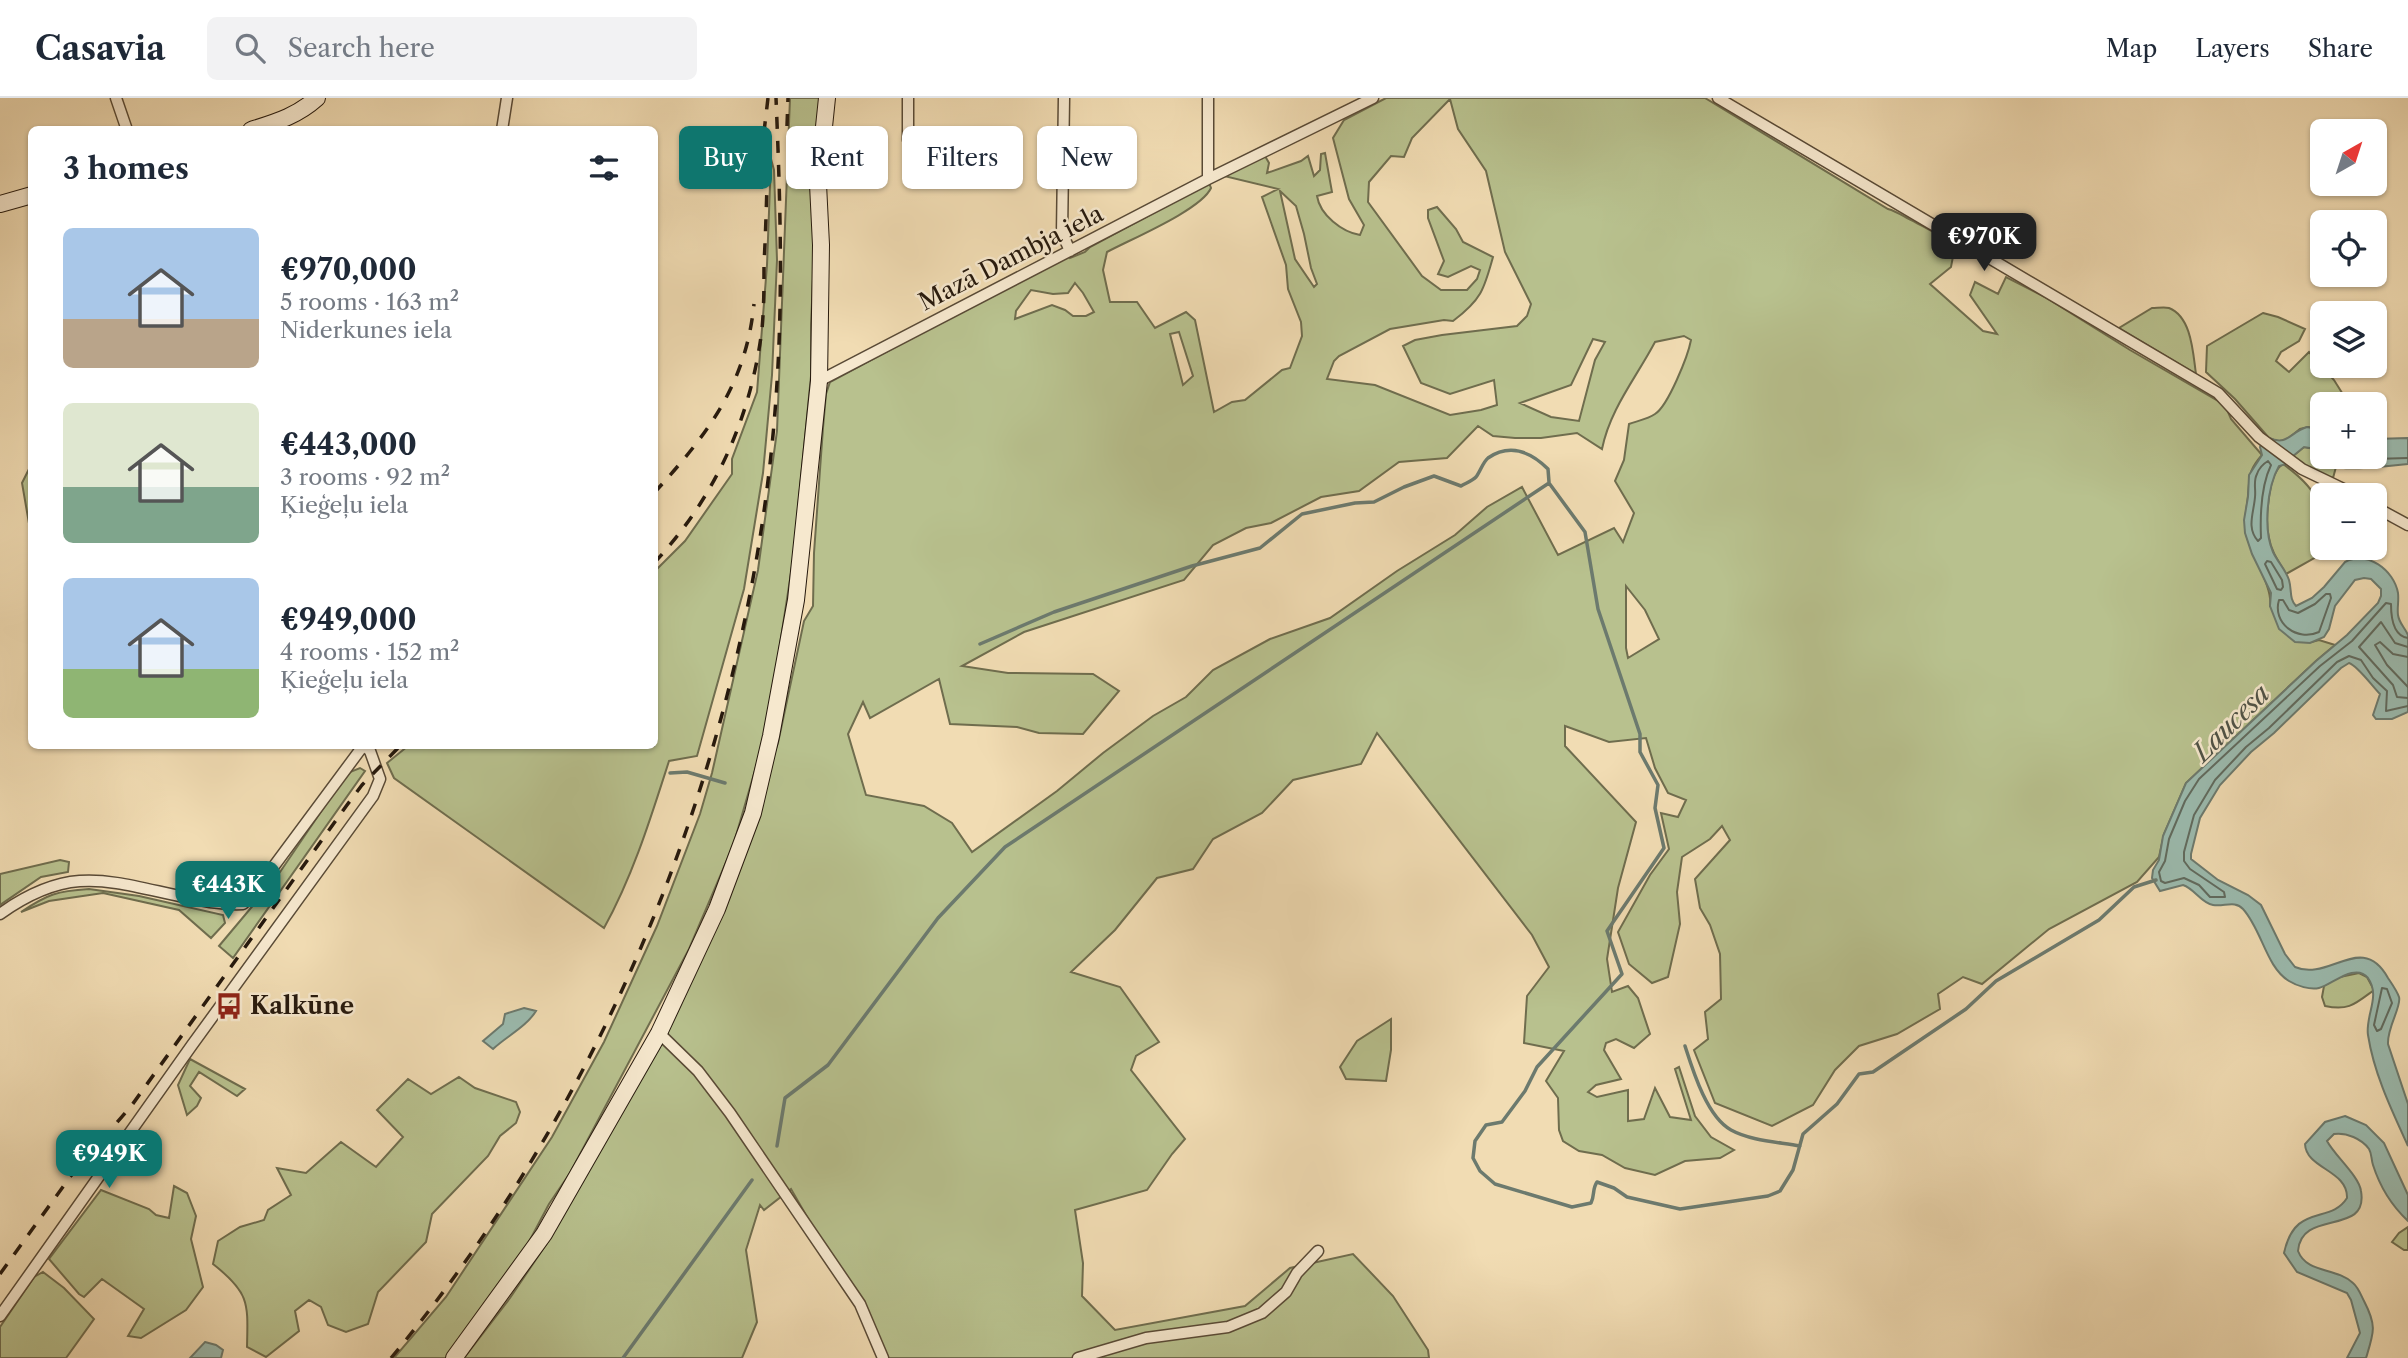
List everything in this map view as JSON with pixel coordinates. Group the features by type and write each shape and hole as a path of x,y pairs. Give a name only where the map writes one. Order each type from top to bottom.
{"main road":[{"path":"264,126 287,119 304,110 317,98"},
{"path":"454,1358 544,1234 659,1033 717,909 753,813 771,736 796,600 819,381 821,245 818,184 827,98"},
{"path":"0,204 28,200"}],"street":[{"path":"116,98 126,126"},
{"path":"503,126 507,98"},
{"path":"908,98 908,126"},
{"path":"1063,98 1062,233 1070,251"},
{"path":"1208,98 1208,179"},
{"name":"Mazā Dambja iela","path":"819,381 1208,179 1373,98"},
{"path":"1718,98 2218,393 2259,437 2294,463 2329,483"},
{"path":"2387,514 2408,525"},
{"path":"0,914 36,892 58,883 87,879 222,905 243,904 254,893 361,749"},
{"path":"0,1316 373,796 380,779 367,749"},
{"path":"659,1033 698,1071 730,1113 860,1304 883,1358"},
{"path":"1078,1358 1146,1338 1228,1327 1262,1313 1286,1292 1297,1273 1318,1251"}],"green space":[{"path":"790,98 821,98 820,126 789,126"},
{"path":"1386,98 1705,98 1888,209 1931,230 1955,246 1951,267 1930,284 1983,331 1997,334 1970,295 1975,282 1998,294 2006,277 2045,297 2225,405 2231,419 2262,455 2251,474 2245,524 2249,543 2268,589 2270,606 2312,642 2319,640 2335,645 2186,783 2164,834 2159,857 2137,882 2049,929 1982,984 1963,977 1938,994 1940,1009 1897,1034 1859,1046 1835,1070 1813,1105 1772,1126 1715,1103 1694,1050 1708,1039 1705,1012 1721,999 1720,954 1710,925 1700,908 1695,879 1730,840 1722,826 1710,839 1682,857 1677,892 1680,924 1668,977 1652,983 1629,964 1618,932 1650,875 1669,849 1661,813 1678,817 1686,800 1668,793 1655,768 1646,738 1609,742 1565,726 1565,746 1636,822 1618,888 1607,959 1612,992 1628,986 1638,998 1650,1034 1634,1048 1616,1039 1606,1043 1604,1050 1621,1079 1596,1085 1588,1092 1597,1097 1628,1090 1628,1121 1644,1119 1655,1088 1670,1117 1691,1120 1675,1069 1679,1067 1695,1116 1711,1137 1734,1150 1720,1158 1685,1161 1655,1175 1625,1168 1602,1155 1579,1151 1563,1141 1559,1130 1558,1098 1546,1081 1564,1051 1524,1043 1527,996 1549,967 1532,935 1377,733 1361,764 1293,780 1262,813 1213,839 1193,869 1157,878 1115,930 1071,972 1120,987 1159,1042 1136,1056 1131,1070 1185,1139 1147,1190 1075,1210 1083,1263 1082,1296 1115,1330 1245,1306 1290,1268 1353,1254 1393,1296 1428,1350 1429,1358 888,1358 791,1189 764,1210 760,1205 746,1250 757,1322 742,1358 464,1358 510,1298 547,1243 691,979 778,743 804,621 813,606 823,428 826,394 830,382 1068,254 1070,258 1085,252 1209,183 1211,188 1205,197 1194,205 1107,252 1103,270 1110,302 1137,302 1155,328 1186,312 1195,320 1214,412 1232,402 1245,400 1282,370 1290,368 1302,336 1301,322 1288,289 1286,265 1262,197 1278,189 1224,176 1265,156 1269,163 1267,173 1308,156 1314,176 1320,170 1321,154 1325,153 1332,192 1317,196 1319,203 1333,222 1360,235 1364,225 1349,199 1333,138 1344,120","holes":["1450,99 1458,129 1486,171 1505,252 1531,304 1527,316 1517,326 1442,335 1415,340 1403,346 1421,383 1450,394 1494,380 1497,405 1450,415 1375,385 1327,379 1334,361 1339,356 1390,329 1444,320 1453,321 1476,300 1487,278 1493,257 1463,242 1456,229 1437,207 1428,210 1428,218 1444,261 1438,274 1448,277 1471,266 1480,270 1477,279 1467,290 1441,290 1422,276 1368,202 1369,182 1391,156 1404,157 1412,138","1280,191 1296,206 1317,284 1314,287 1295,259","1075,283 1094,312 1086,316 1073,316 1052,305 1015,319 1016,311 1031,290 1053,294 1068,293","1179,332 1193,376 1183,385 1170,334","1684,336 1691,340 1677,380 1666,401 1655,414 1629,424 1624,460 1615,481 1634,513 1623,542 1614,528 1558,555 1522,487 1487,507 1455,535 1330,618 1270,639 1213,670 1186,697 1153,716 1057,791 972,852 952,823 924,806 866,795 848,734 863,702 870,718 939,679 950,724 1017,727 1039,733 1083,734 1119,691 1093,674 1008,673 962,666 1024,632 1184,580 1213,545 1246,528 1271,523 1321,497 1359,491 1399,462 1447,458 1478,426 1493,436 1515,438 1577,433 1602,449 1617,407 1655,342","1593,339 1605,342 1595,360 1579,421 1551,417 1520,403 1571,385","1626,586 1645,610 1659,639 1628,658 1626,648"]},
{"path":"772,163 777,260 772,375 763,473 744,589 697,756 669,761 633,867 604,928 394,778 387,763 404,749 658,749 658,568 685,541 732,474 732,459 757,392"},
{"path":"786,189 817,189 811,376 793,560 767,729 733,846 689,949 570,1173 549,1204 523,1253 447,1358 394,1358 446,1297 552,1137 604,1042 657,926 700,814 712,773 758,570 777,431"},
{"path":"2152,308 2169,308 2182,319 2190,337 2196,374 2119,328"},
{"path":"2263,313 2278,317 2305,329 2299,341 2281,352 2276,361 2289,372 2309,352 2310,378 2332,378 2342,392 2310,392 2310,427 2300,429 2285,441 2279,442 2269,438 2235,399 2206,372 2207,346"},
{"path":"2304,447 2310,448 2310,469 2335,469 2333,478 2318,474 2293,460 2293,456"},
{"path":"2283,464 2310,488 2311,560 2286,574 2272,547 2267,521 2271,487 2278,469"},
{"path":"28,471 28,518 22,483"},
{"path":"360,768 365,771 233,958 219,946 276,878 339,785 350,772"},
{"path":"60,860 69,862 68,872 41,877 0,905 0,874"},
{"path":"89,889 139,896 223,915 225,923 211,938 179,910 103,893 49,901 21,912 53,894"},
{"path":"2359,973 2367,977 2374,990 2346,1007 2325,1006 2322,997 2324,986 2335,978"},
{"path":"1391,1019 1391,1050 1386,1081 1346,1079 1340,1067 1357,1041"},
{"path":"190,1059 245,1089 237,1096 199,1072 190,1086 201,1098 187,1115 178,1085"},
{"path":"459,1077 475,1088 516,1102 520,1112 516,1123 500,1136 488,1156 432,1214 426,1242 378,1292 368,1324 346,1332 328,1325 321,1307 309,1300 295,1311 299,1331 266,1357 247,1347 244,1300 234,1283 213,1264 218,1241 240,1227 264,1220 268,1210 291,1195 277,1168 306,1173 341,1142 376,1167 403,1137 377,1110 408,1079 431,1094"},
{"path":"174,1186 187,1193 196,1216 191,1239 203,1287 186,1310 141,1338 128,1336 144,1309 102,1279 84,1297 49,1259 101,1190 149,1209 156,1215 169,1218"},
{"path":"2408,1227 2408,1250 2404,1250 2392,1242"},
{"path":"43,1272 64,1288 94,1319 66,1358 0,1358 0,1327 34,1277"}],"water":[{"path":"2310,428 2310,448 2304,447 2293,456 2290,463 2279,466 2272,485 2267,520 2273,552 2288,576 2296,606 2312,598 2345,562 2350,560 2370,560 2391,577 2398,593 2399,618 2408,635 2408,712 2392,719 2376,719 2373,715 2380,694 2353,665 2349,663 2341,668 2251,752 2220,785 2200,818 2191,859 2218,880 2248,895 2261,905 2285,954 2295,967 2308,970 2356,958 2367,959 2378,965 2399,997 2388,1044 2408,1104 2408,1146 2384,1092 2371,1050 2368,1028 2373,992 2368,978 2357,972 2350,973 2319,988 2308,988 2289,981 2269,958 2255,927 2240,906 2209,904 2183,885 2160,891 2152,878 2159,860 2163,836 2186,783 2347,635 2378,603 2381,596 2381,589 2371,579 2355,580 2335,606 2324,637 2310,643 2295,642 2279,629 2270,606 2271,593 2252,554 2244,520 2249,475 2262,455 2262,442 2269,438 2285,439 2301,429"},
{"path":"2408,438 2408,464 2387,466 2387,439"},
{"path":"524,1008 536,1011 522,1027 493,1049 483,1041 503,1024 505,1014"},
{"path":"2345,1116 2366,1125 2384,1143 2408,1195 2408,1221 2383,1188 2366,1145 2349,1135 2334,1134 2327,1141 2359,1185 2361,1205 2355,1214 2345,1219 2310,1230 2302,1238 2298,1251 2308,1263 2346,1278 2358,1289 2372,1323 2366,1358 2347,1358 2360,1333 2347,1293 2297,1272 2284,1253 2289,1237 2304,1220 2332,1211 2347,1198 2341,1181 2312,1159 2305,1144 2325,1122"},
{"path":"205,1342 223,1350 221,1358 190,1358"}],"waterway":[{"path":"980,644 1054,612 1192,566 1260,548 1302,514 1355,503 1374,502 1434,476 1461,486 1476,477 1488,458 1496,453 1512,450 1535,458 1548,469 1549,482"},
{"path":"777,1146 785,1098 828,1065 938,918 1005,847 1549,483 1585,532 1598,609 1640,734 1640,752 1658,785 1655,808 1664,848 1607,931 1622,974 1537,1067 1525,1091 1502,1122 1486,1125 1475,1141 1473,1158 1480,1171 1495,1184 1572,1207 1591,1203 1597,1182 1614,1188 1627,1197 1680,1209 1768,1196 1780,1191 1793,1170 1803,1134 1837,1104 1859,1074 1873,1072 1966,1009 1996,981 2099,920 2134,887 2156,880"},
{"path":"670,773 687,772 725,783"},
{"path":"1685,1046 1702,1093 1722,1124 1747,1137 1800,1146"},
{"path":"623,1358 752,1180"}],"railway":[{"path":"765,126 768,98"},
{"path":"391,1358 471,1253 543,1142 606,1024 660,901 705,774 739,645 764,514 777,383 780,312 776,98"},
{"path":"787,126 788,98"},
{"path":"658,558 695,512 712,484 727,455 749,394 763,321 767,189"},
{"path":"658,488 707,429 733,384 750,333 754,304"},
{"path":"0,1274 70,1177 132,1105 362,785 397,749"}],"place":[{"name":"Kalkūne","path":"229,1006"}],"water label":[{"name":"Laucesa","path":"2231,723"}]}
